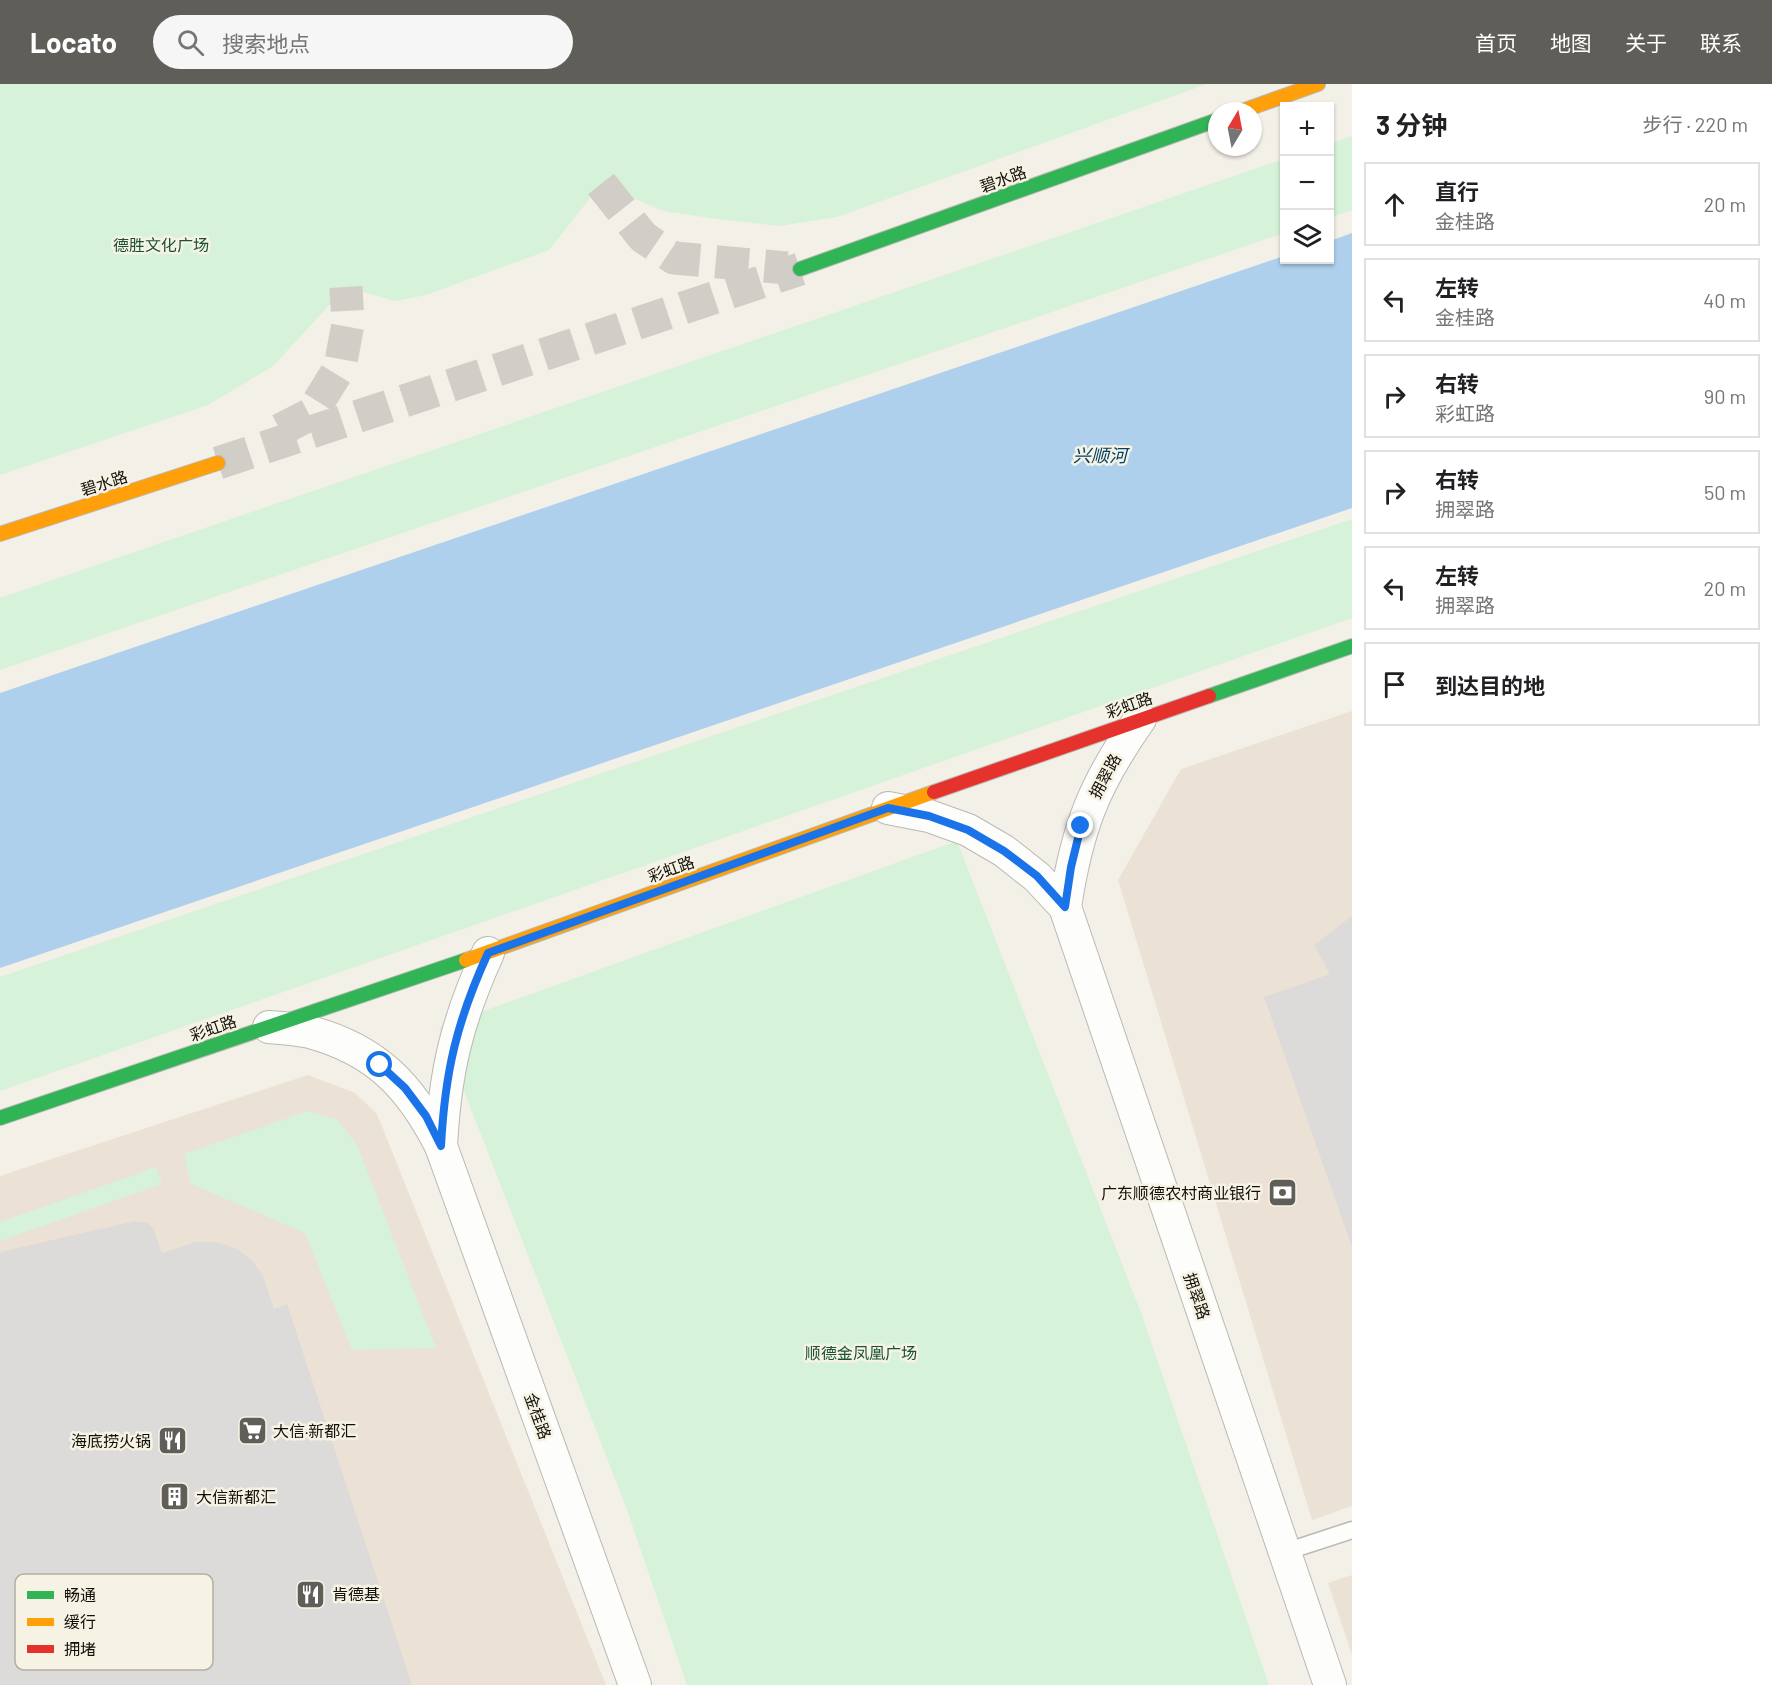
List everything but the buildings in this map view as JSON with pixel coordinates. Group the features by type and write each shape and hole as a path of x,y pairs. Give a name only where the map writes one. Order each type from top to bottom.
{"main road":[{"path":"1262,104 1318,84"},
{"name":"碧水路","path":"800,269 1208,123"},
{"name":"碧水路","path":"0,534 218,463"},
{"name":"彩虹路","path":"0,1118 488,953 888,808 1352,646"}],"street":[{"name":"拥翠路","path":"1065,907 1071,867 1081,826 1116,753 1140,719"},
{"name":"拥翠路","path":"888,808 929,816 977,835 1004,851 1037,876 1065,907 1330,1685"},
{"name":"金桂路","path":"441,1146 448,1071 456,1034 470,993 488,953"},
{"name":"金桂路","path":"269,1027 309,1032 346,1045 380,1065 405,1088 426,1116 441,1146 635,1685"}],"lane":[{"path":"1285,1552 1352,1530"}],"shaded area":[{"name":"广东顺德农村商业银行","path":"1352,711 1352,1506 1312,1520 1118,880 1181,769"},
{"name":"大信·新都汇","path":"308,1075 355,1093 377,1114 606,1685 0,1685 0,1176"},
{"path":"1352,1575 1352,1655 1328,1583"}],"green space":[{"name":"德胜文化广场","path":"0,84 1207,84 837,217 779,226 718,219 663,211 601,184 549,250 426,295 395,301 346,287 273,366 208,405 0,475"},
{"path":"1352,136 1352,210 1334,217 1334,156 1334,143"},
{"path":"1280,160 1280,234 0,670 0,598"},
{"path":"1352,519 1352,618 0,1091 0,977"},
{"name":"顺德金凤凰广场","path":"957,841 1140,1310 1269,1685 687,1685 626,1507 439,1027"},
{"path":"308,1111 338,1120 357,1145 436,1348 352,1350 305,1233 191,1184 184,1154"},
{"path":"156,1167 162,1184 0,1241 0,1222"}],"water":[{"name":"兴顺河","path":"1352,233 1352,508 0,968 0,693 1280,257 1280,264 1334,264 1334,240"}],"tunnel":[{"path":"601,184 643,237 674,258 787,268"},
{"path":"218,463 800,269"},
{"path":"280,430 311,414 340,367 348,324 346,287"}],"traffic: fast":[{"path":"800,269 1208,123"},
{"path":"1209,696 1352,646"},
{"path":"0,1118 466,960"}],"traffic: slow":[{"path":"1262,104 1318,84"},
{"path":"0,534 218,463"},
{"path":"466,960 934,792"}],"traffic: jam":[{"path":"934,792 1209,696"}],"place":[{"name":"广东顺德农村商业银行","path":"1282,1193"},
{"name":"大信·新都汇","path":"252,1431"},
{"name":"海底捞火锅","path":"172,1441"},
{"name":"大信新都汇","path":"175,1497"},
{"name":"肯德基","path":"311,1594"}],"route":[{"path":"380,1065 405,1088 426,1116 441,1146 443,1108 456,1034 470,993 488,953 888,808 929,816 968,830 1004,851 1037,876 1065,907 1071,867 1081,826"}]}
